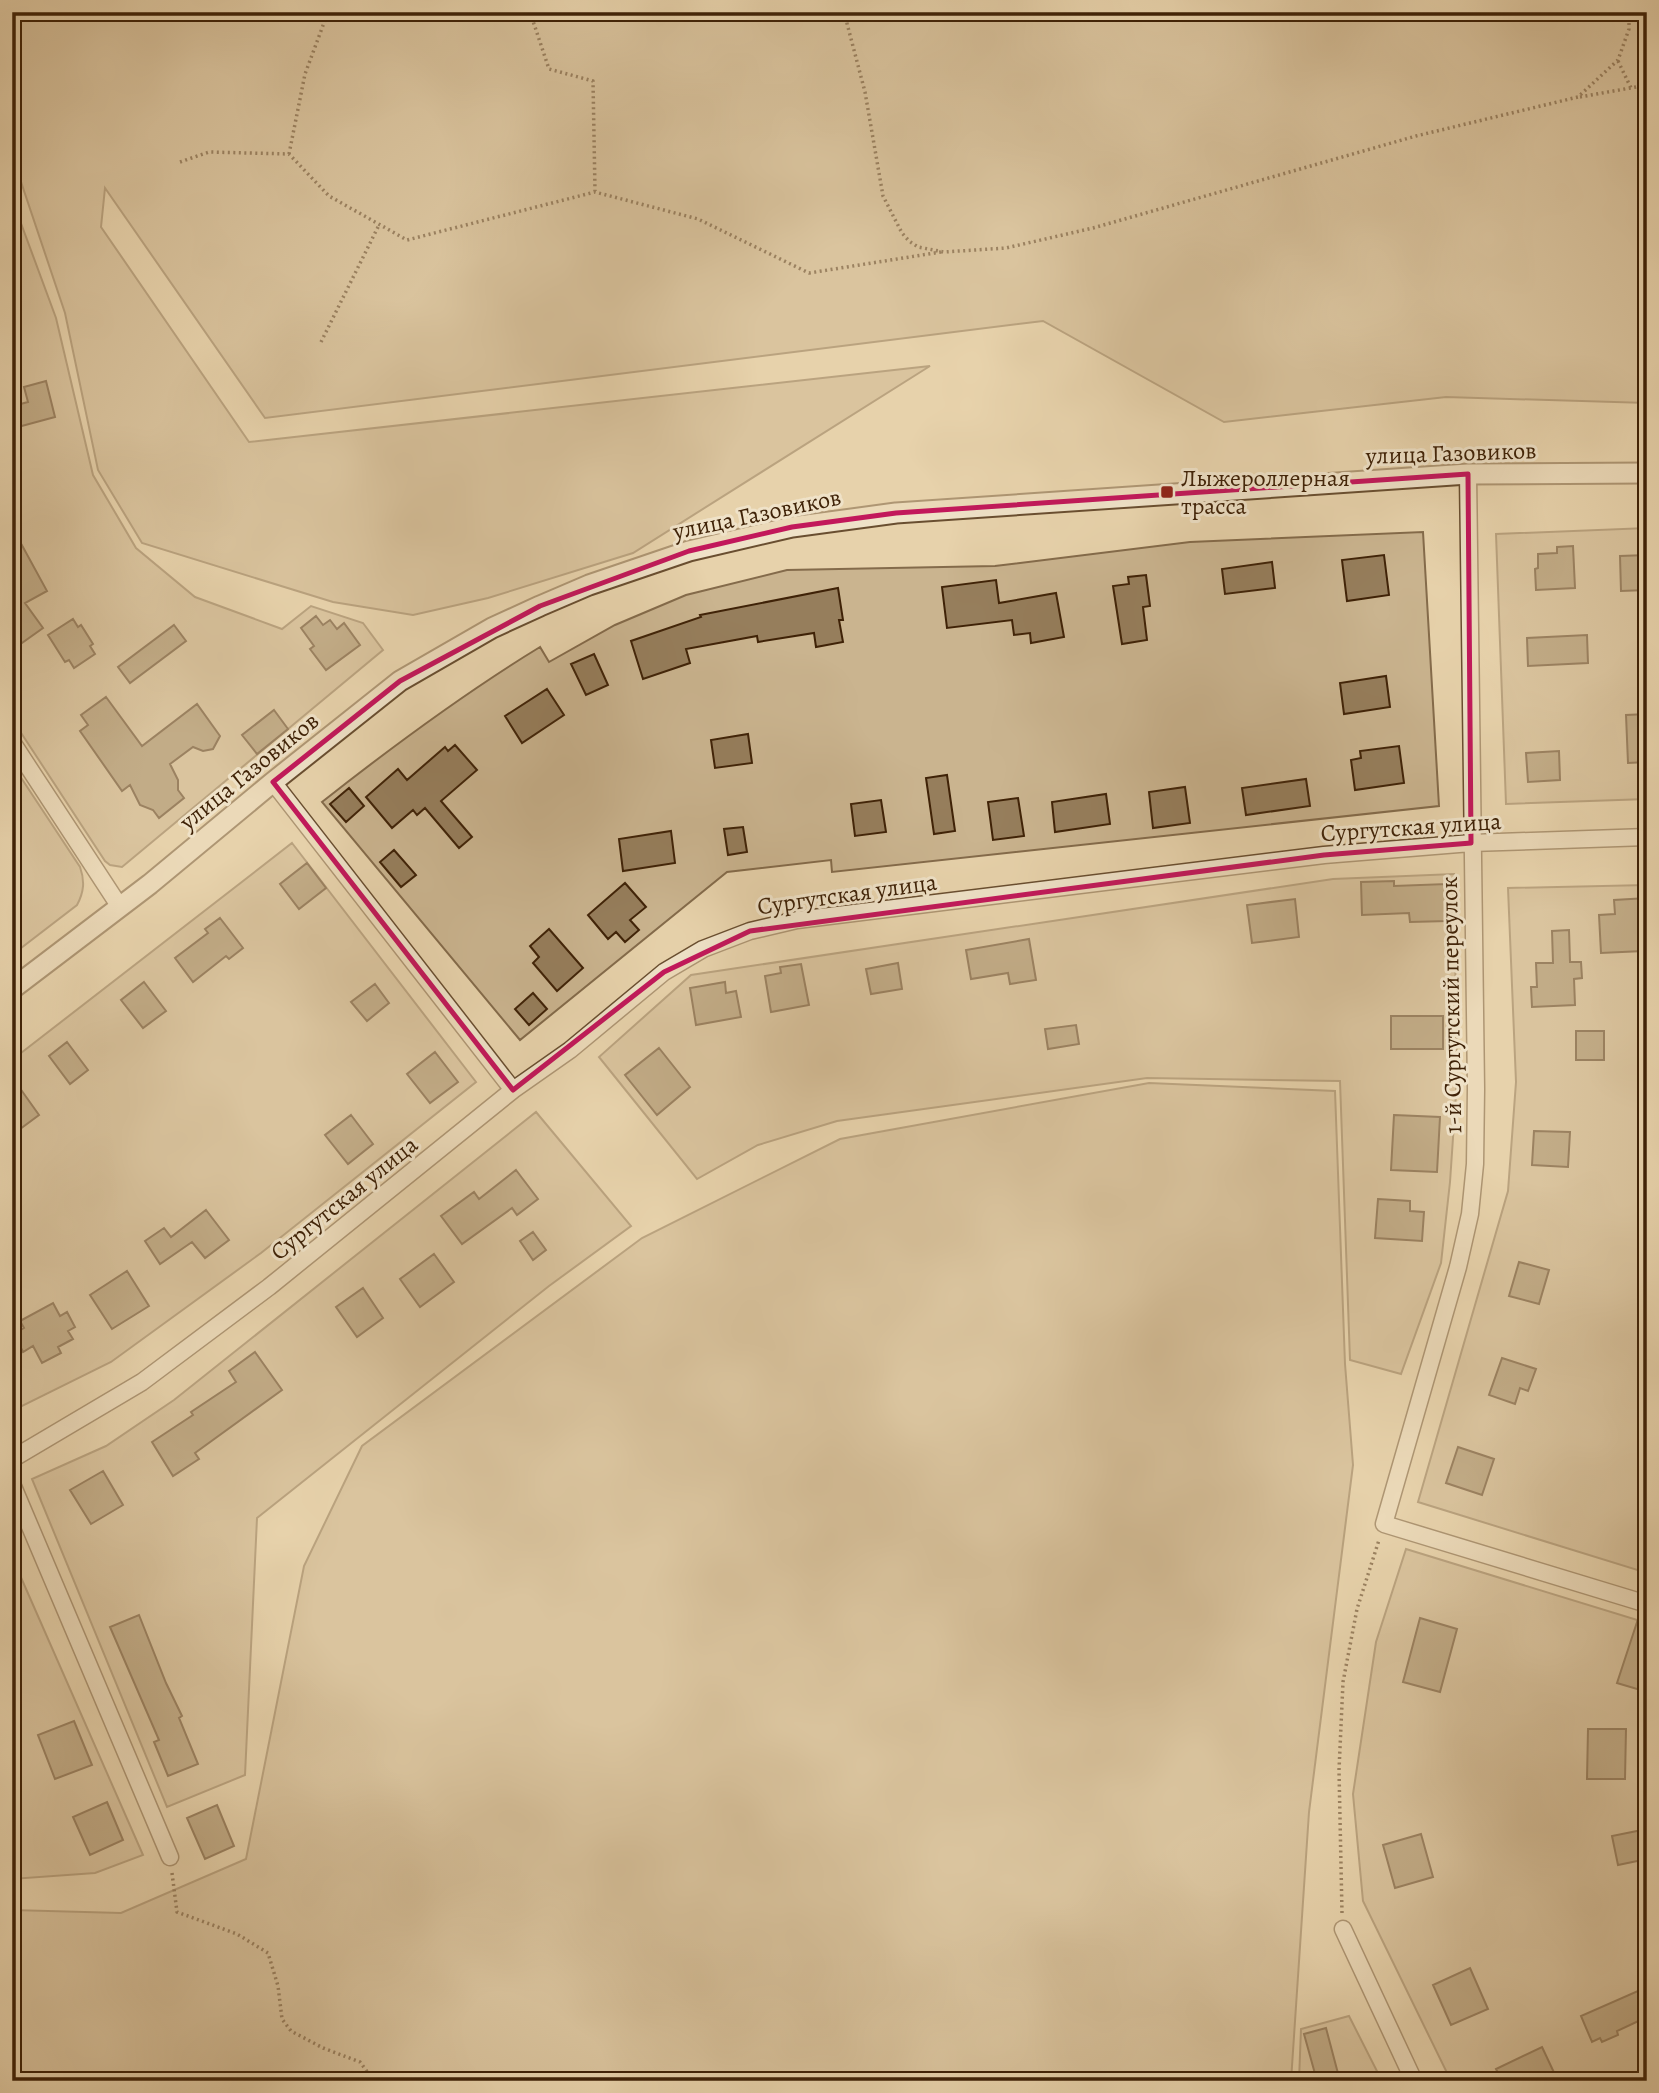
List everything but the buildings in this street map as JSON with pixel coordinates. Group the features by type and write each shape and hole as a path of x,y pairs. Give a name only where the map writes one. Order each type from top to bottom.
{"street":[{"name":"улица Газовиков","path":"12,989 120,908 400,681 492,628 589,585 689,551 740,538 831,521 896,513 1468,474 1647,473"},
{"name":"1-й Сургутский переулок","path":"1384,1524 1458,1267 1470,1214 1475,1164 1468,474"},
{"path":"12,742 120,908"},
{"path":"273,782 513,1090"},
{"name":"Сургутская улица","path":"12,1459 142,1382 269,1287 513,1090 570,1050 664,972 703,949 750,931 797,920 1324,855 1472,843 1647,837"},
{"path":"12,1484 170,1857"},
{"path":"1384,1524 1647,1604"},
{"path":"1343,1929 1415,2081"}],"path":[{"path":"289,154 305,74 328,12"},
{"path":"530,12 549,69 593,81 595,192"},
{"path":"844,12 865,92 883,196 909,241 918,247 944,252"},
{"path":"1578,97 1618,60 1629,29 1629,12"},
{"path":"1618,60 1631,88"},
{"path":"180,162 209,152 289,154 329,196 407,240 595,192 698,219 809,273 944,252 1006,248 1093,228 1416,136 1578,97 1647,85"},
{"path":"321,342 379,225"},
{"path":"1343,1929 1339,1770 1343,1682 1357,1609 1384,1524"},
{"path":"170,1857 177,1912 237,1934 268,1952 278,1986 282,2019 291,2031 323,2048 360,2062 374,2081"}],"highlighted area":[{"path":"1468,474 1471,843 1324,855 750,931 664,972 513,1090 273,782 400,681 540,606 689,551 792,527 896,513"}],"shaded area":[{"path":"12,12 1647,12 1647,403 1446,397 1224,422 1043,321 265,418 105,188 101,227 249,442 930,366 633,553 488,598 413,615 333,602 142,543 98,470 65,313 12,155"},
{"path":"12,199 56,318 93,475 136,548 195,597 282,629 311,606 363,623 383,650 122,867 110,865 105,861 12,719"},
{"path":"1647,528 1647,799 1506,804 1496,534"},
{"path":"1423,532 1439,806 832,872 831,860 727,872 520,1040 322,802 429,721 540,647 549,662 615,625 686,595 787,570 995,566 1190,542"},
{"path":"12,764 80,867 83,882 77,905 12,955"},
{"path":"292,843 476,1082 261,1253 111,1362 12,1411 12,1060"},
{"path":"1454,874 1457,1079 1450,1182 1441,1263 1401,1374 1350,1360 1340,1081 1147,1078 837,1121 758,1145 697,1179 599,1057 691,975 1333,879"},
{"path":"1647,885 1647,1573 1418,1502 1508,1191 1516,1082 1508,888"},
{"path":"1149,1083 1335,1091 1345,1364 1353,1465 1309,1812 1291,2081 12,2081 12,1910 121,1913 246,1859 304,1566 362,1446 642,1238 840,1139"},
{"path":"536,1112 631,1226 549,1286 257,1518 245,1775 167,1807 32,1479 106,1446 174,1400"},
{"path":"1406,1549 1647,1623 1647,2081 1451,2081 1363,1901 1353,1794 1376,1642"},
{"path":"12,1557 143,1855 95,1873 12,1879"},
{"path":"1349,2016 1382,2081 1299,2081 1301,2029"}],"place":[{"name":"Лыжероллерная трасса","path":"1167,492"}]}
